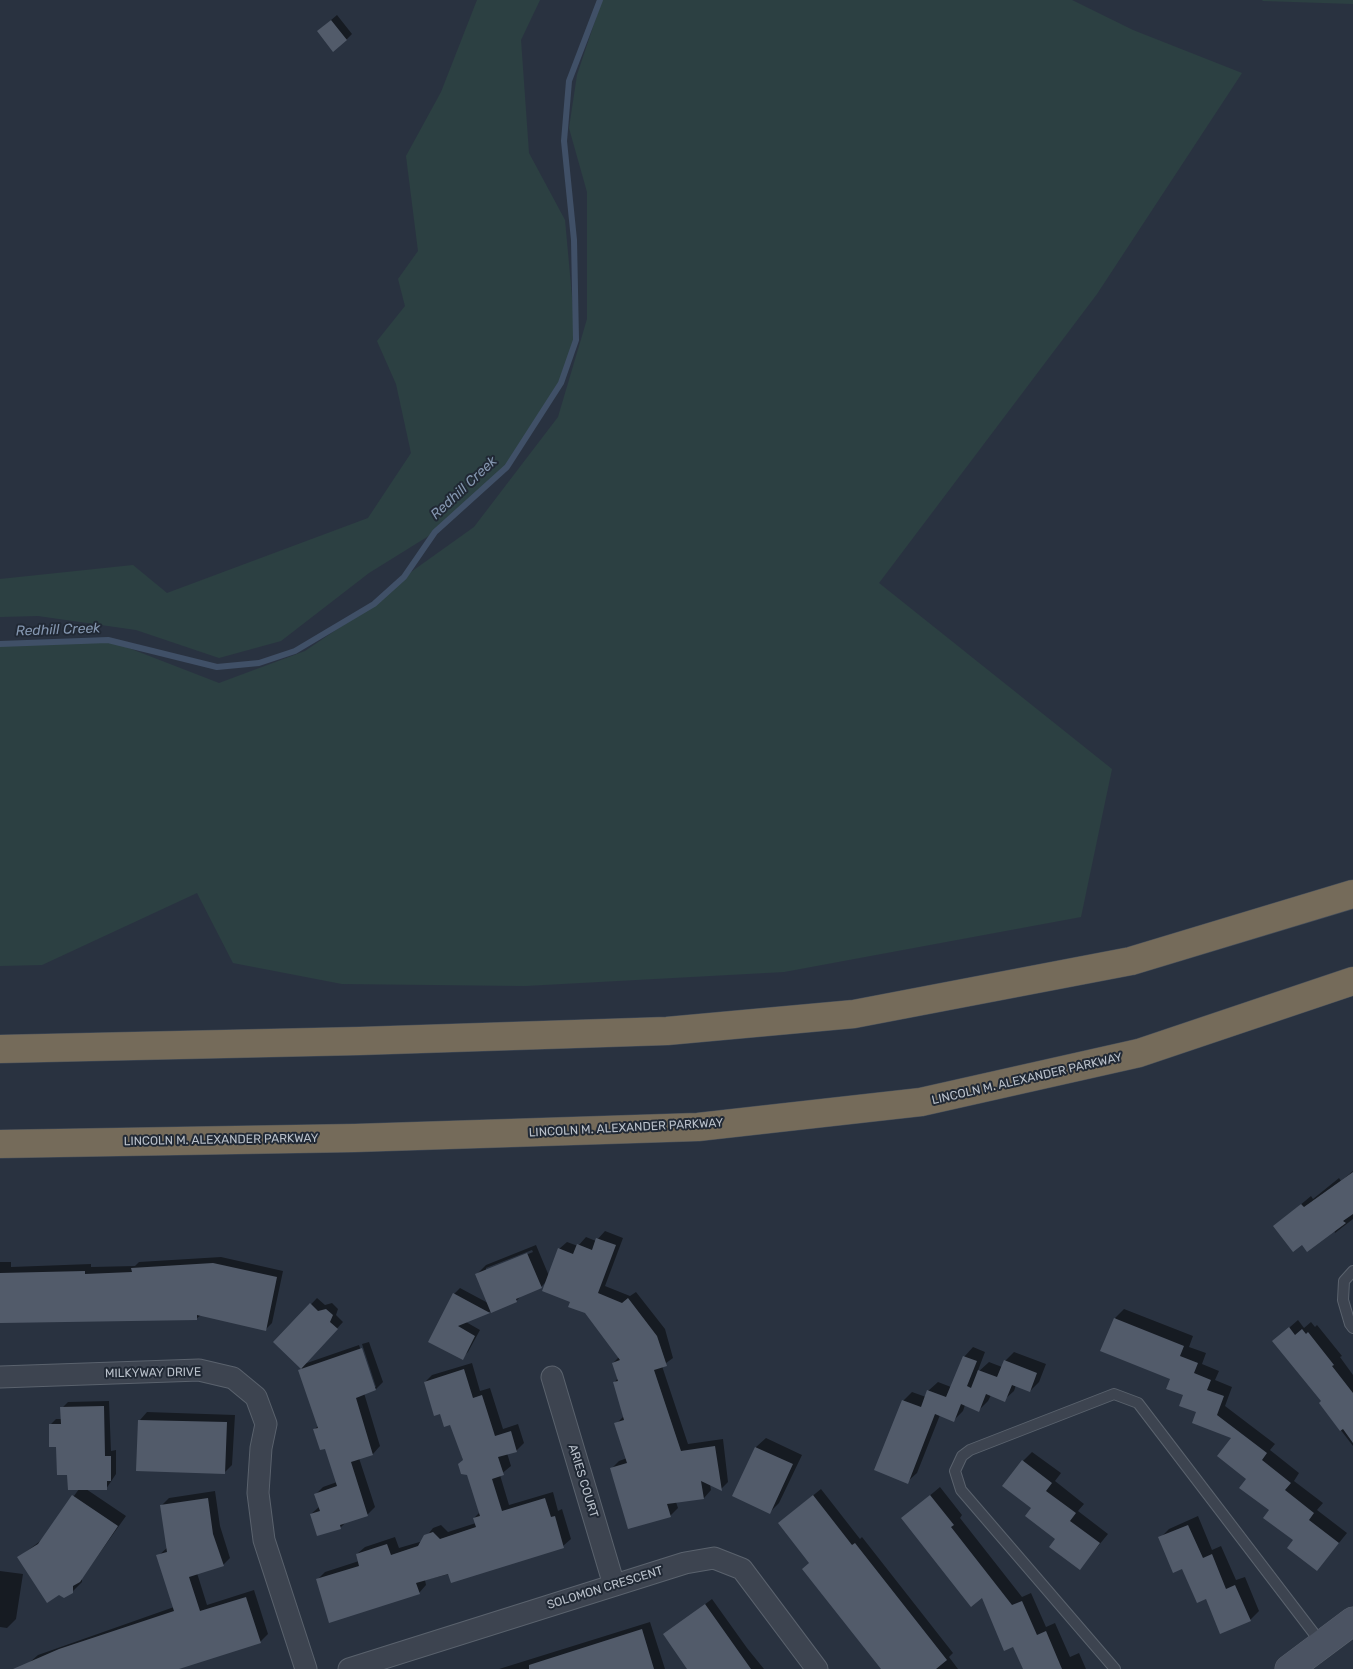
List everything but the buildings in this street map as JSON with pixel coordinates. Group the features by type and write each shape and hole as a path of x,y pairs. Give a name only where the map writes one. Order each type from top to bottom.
{"highway":[{"path":"0,1049 370,1041 667,1031 854,1014 1131,961 1353,894"},
{"name":"LINCOLN M. ALEXANDER PARKWAY","path":"0,1144 345,1138 698,1127 921,1102 1139,1053 1353,981"}],"street":[{"name":"MILKYWAY DRIVE","path":"0,1377 199,1370 233,1378 256,1396 266,1424 261,1448 258,1493 264,1540 306,1669"},
{"name":"ARIES COURT","path":"552,1378 614,1585"},
{"name":"SOLOMON CRESCENT","path":"350,1669 685,1563 714,1558 742,1569 817,1669"},
{"path":"1289,1669 1353,1621"}],"lane":[{"path":"1353,1271 1344,1281 1343,1300 1353,1328"},
{"path":"1115,1669 961,1490 955,1471 962,1456 970,1450 1114,1394 1138,1403 1322,1644"}],"green space":[{"path":"477,0 540,0 521,40 529,153 565,220 576,340 561,383 507,467 435,532 369,573 281,641 219,658 136,630 38,616 0,617 0,579 133,565 167,593 368,518 411,453 396,384 377,341 405,306 398,279 418,251 406,156 441,92"},
{"path":"602,0 1072,0 1133,30 1242,73 1097,294 879,583 1112,769 1081,917 784,972 525,986 342,984 233,963 197,893 42,965 0,966 0,644 108,640 219,683 305,651 374,604 404,577 474,527 558,417 587,319 587,192 569,128 577,75"},
{"path":"1353,0 1353,4 1263,1"}],"waterway":[{"name":"Redhill Creek","path":"0,644 108,640 217,667 259,663 295,651 374,604 404,577 435,532 507,467 561,383 576,340 574,240 564,141 569,81 600,0"}]}
